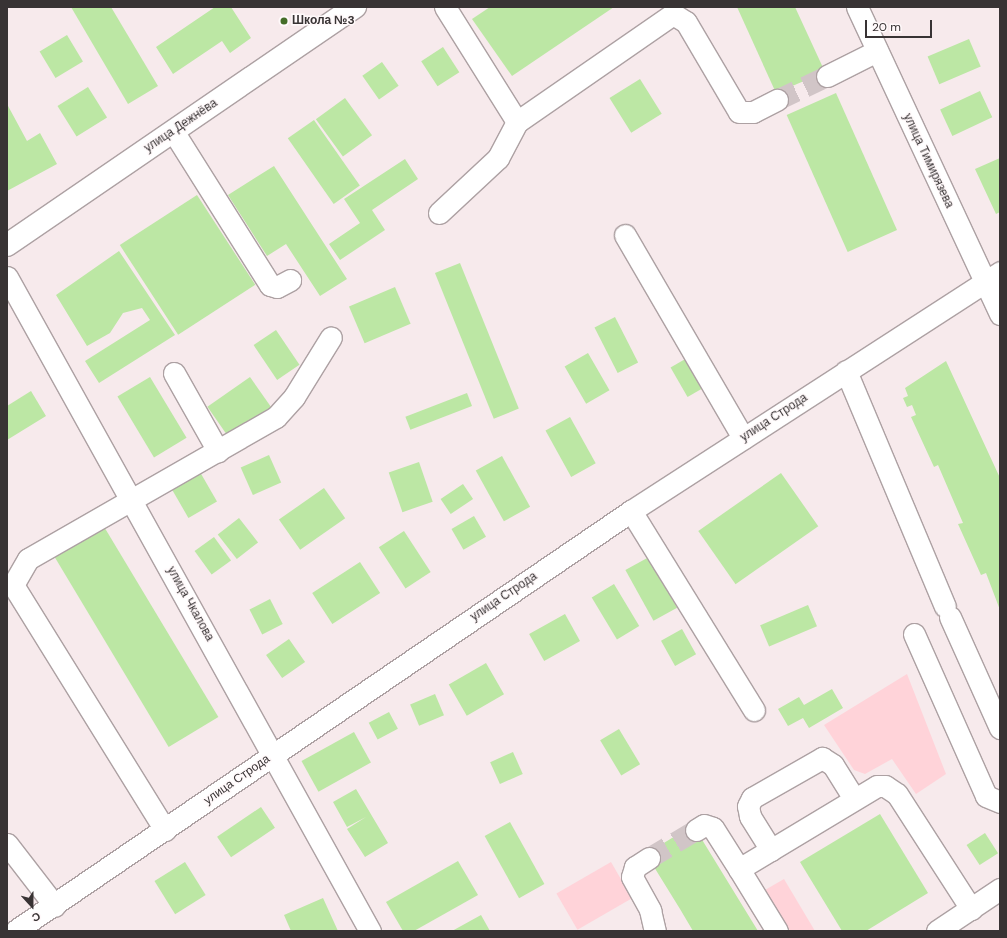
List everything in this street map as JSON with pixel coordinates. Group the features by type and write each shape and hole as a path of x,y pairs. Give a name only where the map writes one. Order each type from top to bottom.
{"main road":[{"name":"улица Дежнёва","path":"7,245 355,7"}],"street":[{"path":"445,7 517,122"},
{"name":"улица Тимирязева","path":"857,7 877,51 992,277 1000,314"},
{"path":"438,213 498,158 517,122 673,14 686,22 739,112 753,112 777,100"},
{"path":"827,76 877,51"},
{"path":"173,131 270,285 277,287 290,280"},
{"path":"625,235 743,438"},
{"name":"улица Чкалова","path":"7,277 274,754 370,931"},
{"name":"улица Строда","path":"15,931 55,906 274,754 630,511 992,277"},
{"path":"165,830 13,585 28,559 276,417 294,397 331,337"},
{"path":"846,371 948,612 1000,728"},
{"path":"174,373 218,451"},
{"path":"630,511 754,710"},
{"path":"914,634 986,796 1000,802"},
{"path":"771,850 750,816 748,806 752,798 822,758 834,765 854,799"},
{"path":"739,869 854,799 877,786 885,786 897,794 970,908"},
{"path":"696,830 704,825 714,828 777,931"},
{"path":"7,844 55,906"},
{"path":"649,858 634,867 632,877 650,910 655,931"},
{"path":"937,931 1000,889"}],"shaded area":[{"path":"907,674 946,774 916,794 892,759 865,774 854,770 824,725"},
{"path":"611,862 632,898 577,930 556,894"},
{"path":"784,879 815,931 790,931 765,890"}],"building":[{"path":"71,7 111,7 158,86 128,104"},
{"path":"215,7 231,7 251,38 230,53 222,41 173,74 156,47"},
{"path":"490,7 614,7 512,76 472,19"},
{"path":"737,7 795,7 825,72 776,93"},
{"path":"67,35 83,62 56,78 40,51"},
{"path":"969,39 981,67 939,84 928,57"},
{"path":"443,47 459,72 438,86 421,61"},
{"path":"382,62 399,86 379,100 362,76"},
{"path":"640,79 662,114 631,133 609,98"},
{"path":"88,87 107,118 77,137 57,106"},
{"path":"980,91 992,117 952,136 940,110"},
{"path":"836,93 897,230 848,252 787,115"},
{"path":"345,98 372,135 343,156 316,119"},
{"path":"7,104 27,141 40,133 57,164 7,191"},
{"path":"314,120 360,186 334,204 288,138"},
{"path":"1000,158 1000,212 996,214 975,169"},
{"path":"405,159 418,179 372,210 385,230 340,260 329,244 360,223 344,199"},
{"path":"274,166 347,279 320,296 286,244 267,256 228,195"},
{"path":"197,195 255,285 178,335 120,245"},
{"path":"119,251 175,335 99,383 85,361 150,320 142,308 123,313 110,333 87,346 56,295"},
{"path":"460,263 519,409 494,419 435,273"},
{"path":"395,287 411,324 365,343 349,307"},
{"path":"615,317 638,362 618,373 595,327"},
{"path":"276,330 299,365 277,380 254,345"},
{"path":"588,353 610,390 586,404 565,366"},
{"path":"687,358 704,387 688,397 671,368"},
{"path":"946,361 1000,478 1000,610 986,573 981,575 958,524 963,523 938,465 934,467 911,417 916,415 912,405 907,407 903,398 908,396 905,388"},
{"path":"150,377 187,438 154,457 117,397"},
{"path":"250,377 271,407 229,437 207,407"},
{"path":"31,391 46,416 7,440 7,406"},
{"path":"467,393 472,406 410,430 405,417"},
{"path":"570,417 596,463 571,477 546,431"},
{"path":"269,455 281,482 253,495 241,468"},
{"path":"502,456 530,507 504,521 476,471"},
{"path":"419,462 433,502 402,512 389,472"},
{"path":"200,472 217,501 188,518 171,489"},
{"path":"781,473 818,526 736,584 698,531"},
{"path":"463,484 473,499 451,514 441,499"},
{"path":"324,488 345,518 300,550 279,520"},
{"path":"474,516 486,537 463,550 451,529"},
{"path":"239,518 258,542 237,559 218,535"},
{"path":"103,525 218,717 169,747 53,555"},
{"path":"404,531 431,572 406,588 379,547"},
{"path":"214,537 231,560 212,575 195,551"},
{"path":"649,557 677,608 654,621 625,570"},
{"path":"360,562 380,593 332,624 312,593"},
{"path":"614,584 639,626 617,639 592,597"},
{"path":"270,599 283,624 262,634 250,609"},
{"path":"808,605 817,626 769,646 760,625"},
{"path":"565,614 580,641 544,661 529,634"},
{"path":"682,629 696,654 675,666 661,641"},
{"path":"289,639 305,662 282,678 266,655"},
{"path":"486,663 504,694 467,716 449,684"},
{"path":"832,689 843,708 809,728 803,718 788,726 778,709 799,697 804,705"},
{"path":"435,694 444,715 419,726 410,705"},
{"path":"389,712 398,729 378,740 369,723"},
{"path":"619,729 640,764 621,775 600,740"},
{"path":"354,732 371,763 318,792 302,761"},
{"path":"513,752 523,774 500,784 490,762"},
{"path":"356,789 388,843 365,857 347,829 366,817 347,827 333,802"},
{"path":"261,807 275,828 231,857 217,837"},
{"path":"880,814 928,893 866,931 842,931 800,862"},
{"path":"510,822 544,884 519,898 485,836"},
{"path":"693,825 758,931 693,931 646,854"},
{"path":"985,833 998,853 980,865 967,845"},
{"path":"458,861 478,895 414,931 403,931 386,902"},
{"path":"185,862 206,895 175,914 154,881"},
{"path":"323,898 338,931 291,931 284,915"},
{"path":"481,915 490,931 452,931"}],"tunnel":[{"path":"777,100 827,76"},
{"path":"649,858 696,830"}],"place":[{"name":"Школа №3","path":"284,21"}]}
